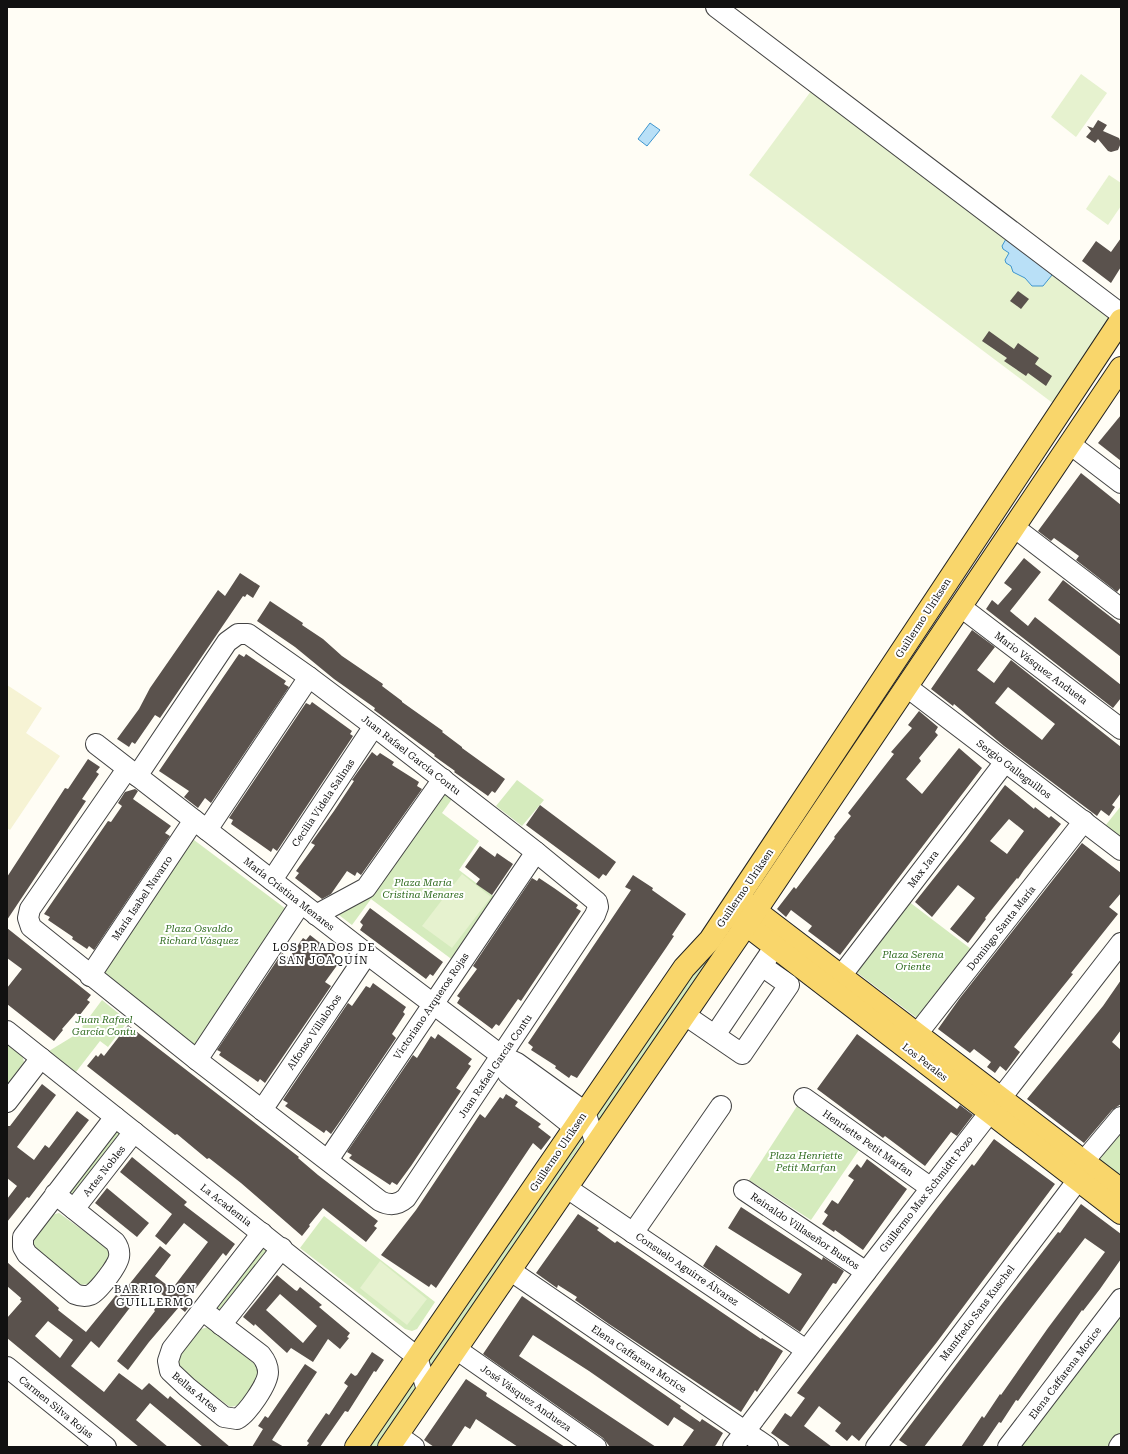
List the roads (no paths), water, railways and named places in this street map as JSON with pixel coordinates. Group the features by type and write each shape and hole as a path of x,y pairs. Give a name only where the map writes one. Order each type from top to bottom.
{"main road":[{"name":"Guillermo Ulriksen","path":"356,1447 684,968 710,940 1121,320"},
{"path":"400,1443 427,1390 511,1271 751,918 1015,528 1121,368"},
{"name":"Los Perales","path":"733,905 841,976 917,1034 995,1105"},
{"name":"Los Perales","path":"751,918 775,947 995,1105 1081,1171 1121,1213"},
{"name":"Los Perales","path":"1081,1171 1121,1190"}],"street":[{"path":"716,7 1121,314"},
{"path":"1070,444 1121,483"},
{"path":"1015,528 1121,609"},
{"name":"Mario Vásquez Andueta","path":"961,607 1121,728"},
{"name":"Juan Rafael García Contu","path":"243,633 252,635 309,677 536,852 594,899 598,906 595,915 411,1192 402,1201 394,1204 380,1201 90,976 34,931 28,923 28,914 227,642 234,636 243,633"},
{"name":"María Isabel Navarro","path":"90,976 309,677"},
{"name":"Sergio Galleguillos","path":"907,687 1121,850"},
{"name":"Cecilia Videla Salinas","path":"272,880 374,726"},
{"name":"María Cristina Menares","path":"96,744 367,954 502,1056 517,1063 580,1120"},
{"name":"Max Jara","path":"841,976 1005,762"},
{"path":"197,1060 309,909 366,888 443,779"},
{"name":"Domingo Santa María","path":"917,1034 1084,821"},
{"name":"Victoriano Arqueros Rojas","path":"328,1160 536,852"},
{"name":"Guillermo Max Schmidtt Pozo","path":"733,1447 866,1272 1121,943"},
{"path":"715,1035 775,947"},
{"name":"Alfonso Villalobos","path":"262,1110 367,954"},
{"path":"685,1015 742,1054 789,985 762,966"},
{"name":"La Academia","path":"7,1031 282,1248 417,1357"},
{"path":"7,1102 41,1058"},
{"name":"Henriette Petit Marfan","path":"804,1098 931,1188"},
{"path":"633,1232 721,1106"},
{"path":"55,1194 115,1242 119,1249 118,1261 98,1288 87,1296 75,1294 26,1254 23,1247 23,1237 55,1194 115,1117"},
{"name":"Mamfredo Sans Kuschel","path":"876,1447 1121,1117"},
{"path":"580,1120 596,1144"},
{"name":"Artes Nobles","path":"74,1209 134,1132"},
{"name":"Consuelo Aguirre Álvarez","path":"567,1188 806,1350"},
{"name":"Reinaldo Villaseñor Bustos","path":"744,1190 866,1272"},
{"name":"Bellas Artes","path":"202,1310 261,1355 268,1367 266,1381 247,1412 237,1419 224,1417 173,1375 168,1366 170,1352 202,1310 262,1233"},
{"path":"221,1325 282,1248"},
{"name":"Elena Caffarena Morice","path":"511,1271 768,1447"},
{"name":"Elena Caffarena Morice","path":"1008,1447 1121,1299"},
{"name":"José Vásquez Andueza","path":"456,1349 596,1447"},
{"path":"417,1357 427,1390"},
{"name":"Carmen Silva Rojas","path":"7,1367 106,1447"}],"water":[{"path":"650,123 660,130 647,146 638,139"},
{"path":"1006,239 1052,267 1052,275 1043,286 1032,286 1025,278 1013,272 1011,266 1006,263 1005,260 1009,253 1003,249 1002,246"}],"district":[{"name":"LOS PRADOS DE SAN JOAQUÍN","path":"324,953"},
{"name":"BARRIO DON GUILLERMO","path":"155,1295"}],"park label":[{"name":"Plaza María Cristina Menares","path":"423,888"},
{"name":"Plaza Osvaldo Richard Vásquez","path":"199,934"},
{"name":"Plaza Serena Oriente","path":"913,960"},
{"name":"Plaza Henriette Petit Marfan","path":"806,1160"}]}
